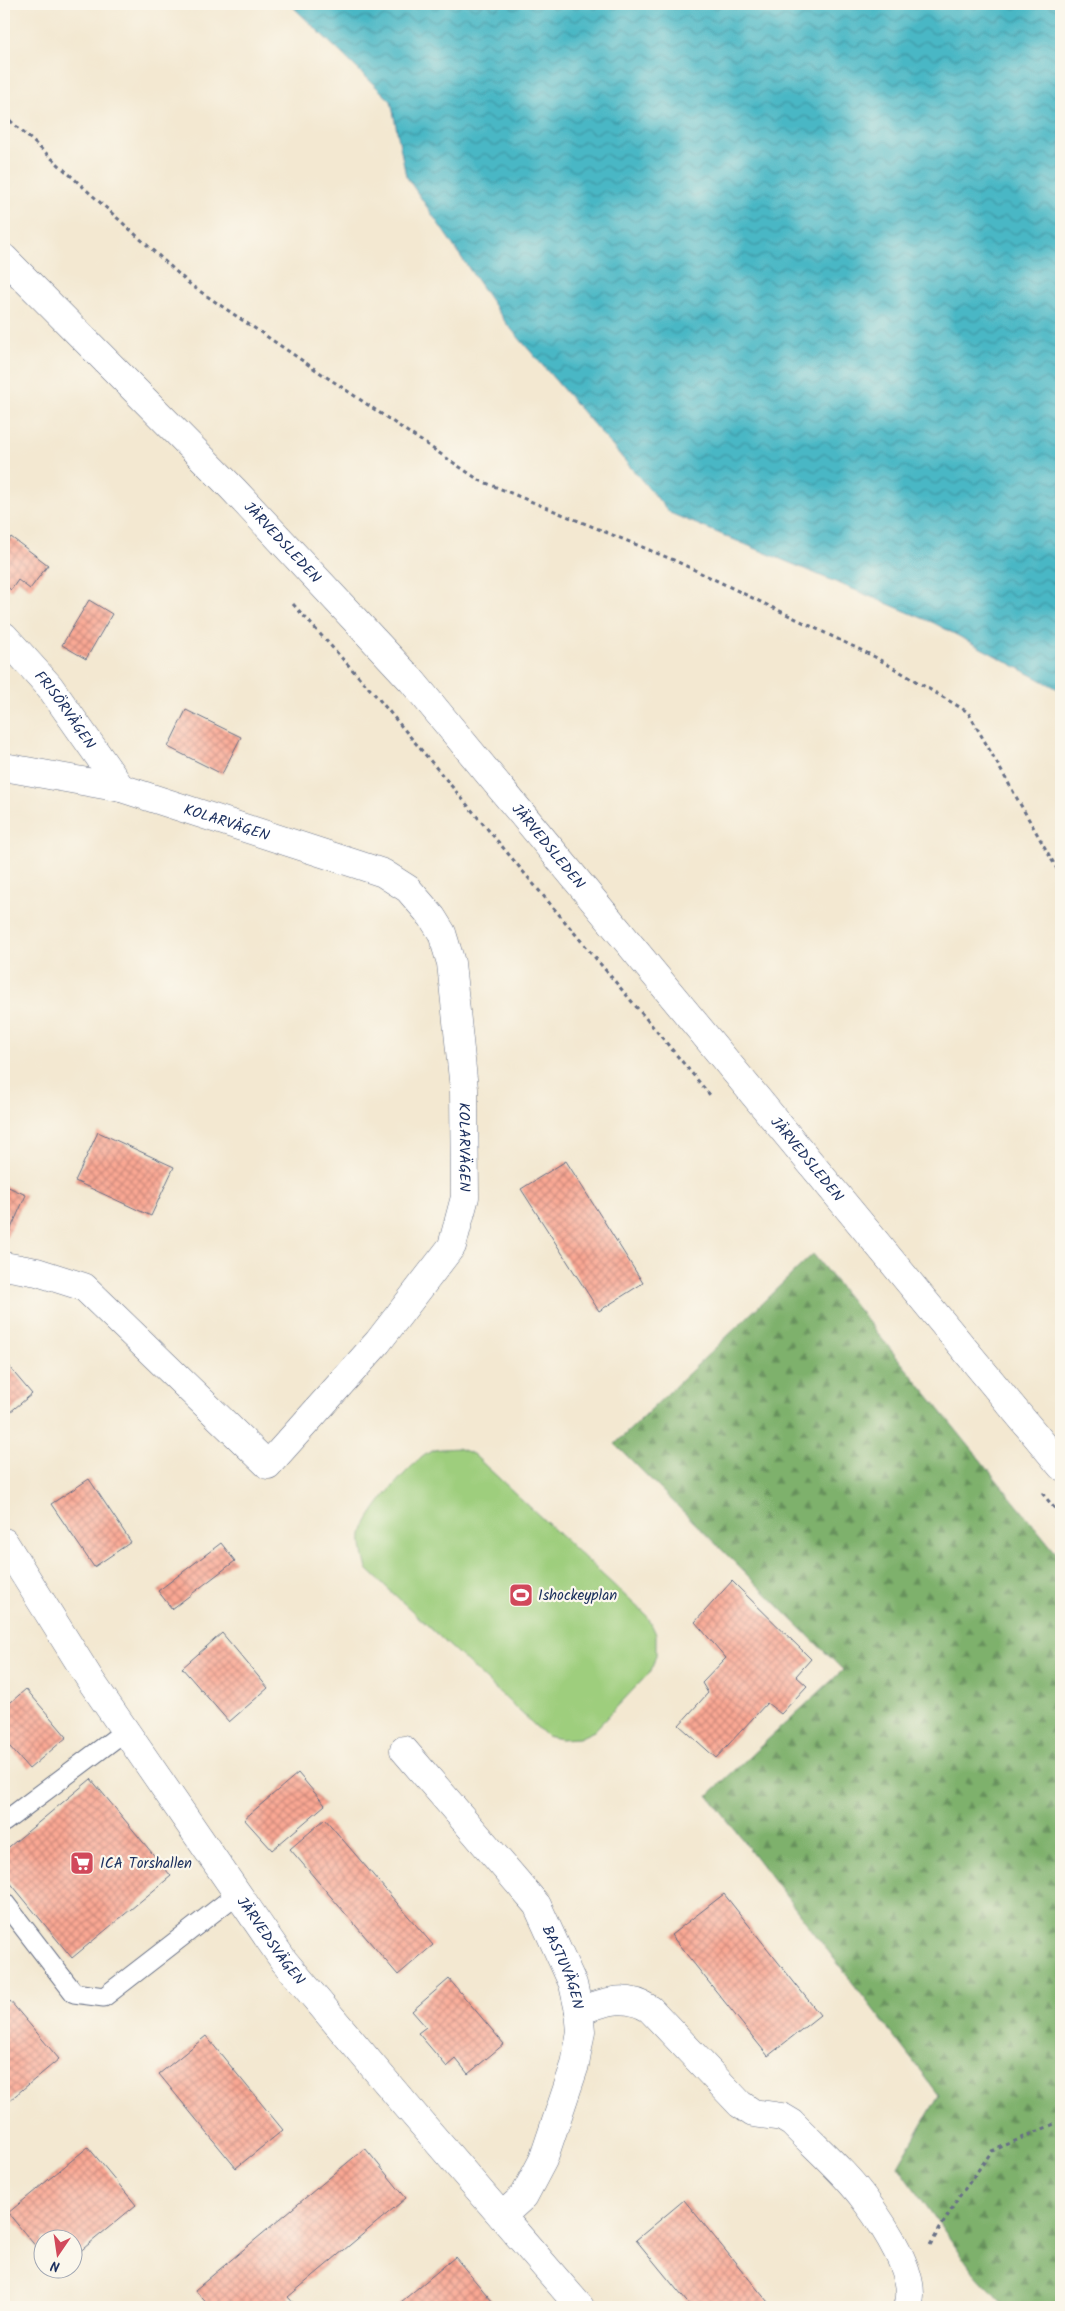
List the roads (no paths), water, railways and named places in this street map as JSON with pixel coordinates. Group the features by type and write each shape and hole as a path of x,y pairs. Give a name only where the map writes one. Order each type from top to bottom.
{"street":[{"name":"JÄRVEDSLEDEN","path":"4,258 233,489 412,680 1061,1466"},
{"name":"FRISÖRVÄGEN","path":"4,636 50,687 121,788"},
{"name":"KOLARVÄGEN","path":"4,767 121,788 383,873 408,889 432,917 442,933 451,963 464,1089 465,1197 452,1246 378,1342 268,1465 84,1287 37,1272 4,1266"},
{"name":"JÄRVEDSVÄGEN","path":"4,1542 91,1681 284,1961 580,2307"},
{"name":"BASTUVÄGEN","path":"404,1750 537,1905 573,1984 579,2011 581,2031 575,2065 543,2160 524,2196 502,2216"},
{"path":"579,2011 611,2000 627,1999 641,2003 650,2008 740,2104 753,2113 782,2117 792,2123 865,2200 903,2264 908,2295"}],"lane":[{"path":"4,1822 126,1731"},
{"path":"4,1902 74,1993 104,1997 238,1894"}],"water":[{"path":"290,4 1061,4 1061,689 934,623 670,513 506,323 406,176 391,101"}],"place":[{"name":"Ishockeyplan","path":"521,1595"},
{"name":"ICA Torshallen","path":"82,1863"}]}
